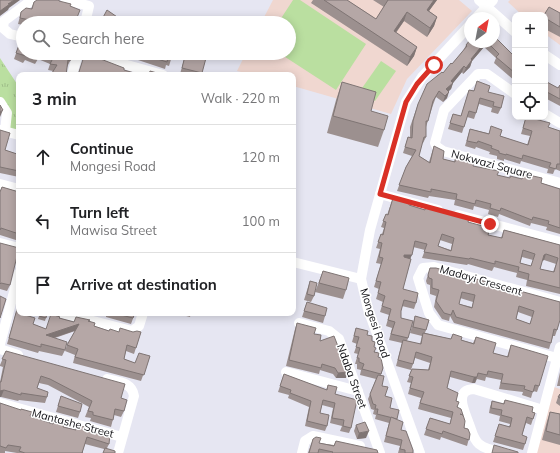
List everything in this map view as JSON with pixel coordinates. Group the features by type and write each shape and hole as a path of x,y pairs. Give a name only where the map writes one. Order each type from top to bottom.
{"street":[{"path":"16,35 6,32 3,28 4,21 32,0"},
{"path":"66,0 89,6 87,16"},
{"path":"480,12 486,2 512,29"},
{"name":"Mongesi Road","path":"420,453 368,309 361,279 370,230 403,112 411,92 422,77 464,32"},
{"path":"548,57 560,65"},
{"path":"73,72 76,60"},
{"path":"109,60 152,72"},
{"name":"Nokwazi Square","path":"512,92 487,74 478,74 444,110 435,143 437,147 443,151 560,183"},
{"path":"0,102 7,113 3,131 16,134"},
{"path":"548,116 560,123"},
{"path":"0,184 16,188"},
{"path":"380,194 560,242"},
{"path":"0,243 16,247"},
{"path":"296,263 361,279"},
{"name":"Madayi Crescent","path":"558,359 438,325 429,313 418,278 423,268 434,267 560,302"},
{"path":"0,297 15,301 0,344"},
{"path":"74,316 132,331 139,326 142,316"},
{"name":"Ndaba Street","path":"299,324 329,331 336,336 380,452"},
{"path":"532,453 560,347"},
{"path":"0,350 30,358"},
{"path":"286,372 358,391"},
{"path":"98,376 128,385 133,390 134,396 118,453"},
{"path":"506,453 486,448 476,442 461,403 466,391 474,389 543,410"},
{"name":"Mantashe Street","path":"0,403 122,437"},
{"path":"302,453 305,441 313,436 380,452"}],"shaded area":[{"path":"273,0 459,0 472,11 464,12 464,19 407,79 391,114 296,87 296,72 237,71 242,60 296,60 296,16 265,16"},
{"path":"510,0 560,0 560,45 548,36 548,12 519,12 508,2"},
{"path":"554,387 560,389 560,453 536,453"}],"green space":[{"path":"293,0 300,0 366,44 336,90 290,60 296,60 296,16 283,16"},
{"path":"0,58 16,82 16,131 10,130 0,99"},
{"path":"381,61 396,71 375,101 360,91"}],"building":[{"path":"0,0 14,0 0,11"},
{"path":"37,0 59,0 71,4 70,6 80,10 78,16 20,16 21,12 26,8 32,9 34,2"},
{"path":"324,0 347,0 376,19 388,0 434,0 427,10 437,17 430,28 407,12 394,31 417,47 410,57"},
{"path":"549,7 560,13 560,27 548,20 548,12 546,12"},
{"path":"107,10 116,16 104,16"},
{"path":"500,42 512,54 512,70 496,57 499,54 493,48 500,48"},
{"path":"465,48 480,48 466,68 464,66 451,81 453,83 446,89 449,92 445,96 439,91 433,101 428,121 426,121 426,137 424,137 419,156 430,163 434,146 444,151 443,159 455,162 456,155 464,157 463,159 474,162 473,166 499,171 497,175 522,179 524,174 542,178 541,183 560,189 560,228 548,224 549,221 533,217 532,220 501,208 500,211 490,208 491,204 476,200 475,204 456,199 457,194 431,189 431,192 399,185 406,167 416,150 405,147 408,137 412,138 413,121 418,104 427,84 442,72 443,73 451,63 452,64"},
{"path":"52,60 68,60 66,72 53,72 57,65 50,64"},
{"path":"83,60 103,60 131,72 79,72"},
{"path":"184,60 205,60 202,72 182,68"},
{"path":"477,81 490,86 488,92 504,96 501,108 493,106 494,102 480,98 476,113 469,111 464,127 450,123 453,114 461,116 469,90 474,91"},
{"path":"342,82 376,92 371,111 388,116 384,130 333,116"},
{"path":"548,83 558,88 560,85 560,99 548,93"},
{"path":"0,105 3,110 0,112"},
{"path":"525,120 539,120 550,123 548,127 560,131 560,164 557,164 556,169 549,167 551,163 523,155 522,159 506,155 491,148 492,146 478,141 477,143 467,141 470,129 489,134 491,126 502,130 500,136 528,145 532,131 523,128"},
{"path":"0,130 10,133 5,150 16,154 16,170 0,167"},
{"path":"2,187 16,191 16,233 1,228 0,230 0,192"},
{"path":"393,198 409,202 409,205 425,210 426,206 469,218 468,222 490,228 488,235 502,238 504,230 560,245 560,288 528,280 529,274 518,271 519,267 495,261 495,264 470,258 424,252 427,244 415,241 412,255 404,255 404,257 411,259 403,289 418,293 416,303 404,300 401,311 401,318 413,321 408,338 391,334 395,322 388,320 391,309 382,306 385,296 378,293 381,282 376,281 383,258 379,257 382,243 378,242 381,234 383,235 386,222 383,221 386,214 388,215","holes":["442,234 454,238 451,251 438,246","523,250 535,254 531,266 520,263","546,254 558,258 554,272 540,269 544,255"]},
{"path":"0,243 16,247 16,260 10,285 0,284"},
{"path":"430,268 436,268 560,302 560,320 557,330 554,329 551,343 456,317 453,310 451,315 444,313 436,301 439,290 432,288 432,279 429,278 428,275","holes":["462,292 475,295 472,308 459,304","519,306 534,311 530,324 516,319"]},
{"path":"323,271 349,278 346,290 319,283"},
{"path":"310,281 317,283 314,296 307,294"},
{"path":"0,296 6,299 0,318"},
{"path":"307,302 327,308 325,316 304,311"},
{"path":"16,313 16,316 28,316 35,318 33,324 46,329 50,316 57,316 60,317 59,318 74,322 76,317 90,320 88,321 95,323 94,326 109,331 110,329 119,332 120,328 133,332 141,332 136,348 127,345 124,359 135,363 139,353 150,356 144,375 75,357 78,349 67,345 79,324 46,335 67,342 65,350 41,344 41,347 9,338"},
{"path":"415,316 429,320 426,330 413,327"},
{"path":"297,323 316,328 314,334 321,335 320,341 334,336 348,372 338,373 335,368 322,364 321,368 289,360"},
{"path":"356,328 368,331 367,335 372,336 372,341 375,342 374,347 376,348 374,352 379,353 378,357 381,358 383,368 381,374 362,369 364,364 359,362 359,358 357,358 360,348 356,347 359,337 354,336"},
{"path":"423,333 451,339 453,334 462,337 461,340 474,344 476,337 496,343 493,353 508,357 511,345 548,356 539,386 535,385 533,392 524,389 525,386 501,383 503,374 488,371 487,375 478,373 477,377 474,377 451,371 447,388 458,393 456,401 459,402 457,407 461,409 465,421 464,428 468,429 470,434 469,440 443,431 442,434 426,429 430,418 450,424 453,412 420,403 424,392 410,388 413,377 409,376 412,369 429,370 432,357 416,352 413,364 398,360 403,340 421,344"},
{"path":"6,351 125,384 121,398 127,400 124,411 115,409 113,420 93,415 93,412 88,411 92,401 50,379 41,376 37,388 48,392 47,397 21,393 21,395 4,390 0,391 0,382 6,360 2,359"},
{"path":"284,374 327,390 328,385 337,387 335,394 357,400 351,428 343,426 344,420 332,418 335,403 323,400 320,413 329,415 327,426 307,421 311,401 290,393 291,390 280,386"},
{"path":"378,375 384,376 382,386 388,387 385,396 392,398 390,408 399,410 397,419 377,414 378,409 375,409 376,405 373,404 370,394"},
{"path":"61,396 82,404 80,412 58,406"},
{"path":"505,400 533,407 532,412 535,413 533,419 527,417 522,435 527,437 525,444 495,436 499,424 510,427 512,418 501,415 502,410 491,408 492,401 504,404"},
{"path":"0,403 32,412 30,416 53,424 55,418 65,421 63,427 76,430 77,425 110,434 109,444 87,437 82,453 25,453 19,451 21,447 8,445 6,448 0,446"},
{"path":"550,412 560,414 560,435 546,431"},
{"path":"391,417 403,422 401,430 406,431 413,453 405,453 405,450 400,449 402,440 386,436"},
{"path":"365,422 369,431 359,433 356,425"},
{"path":"316,437 321,438 319,443 334,446 336,441 377,450 378,453 332,453 333,452 319,449 318,453 309,453 313,439"},
{"path":"494,445 518,452 518,453 492,453"},
{"path":"105,448 115,451 115,453 103,453"}],"route":[{"path":"434,65 417,84 406,102 380,194 490,224"}]}
